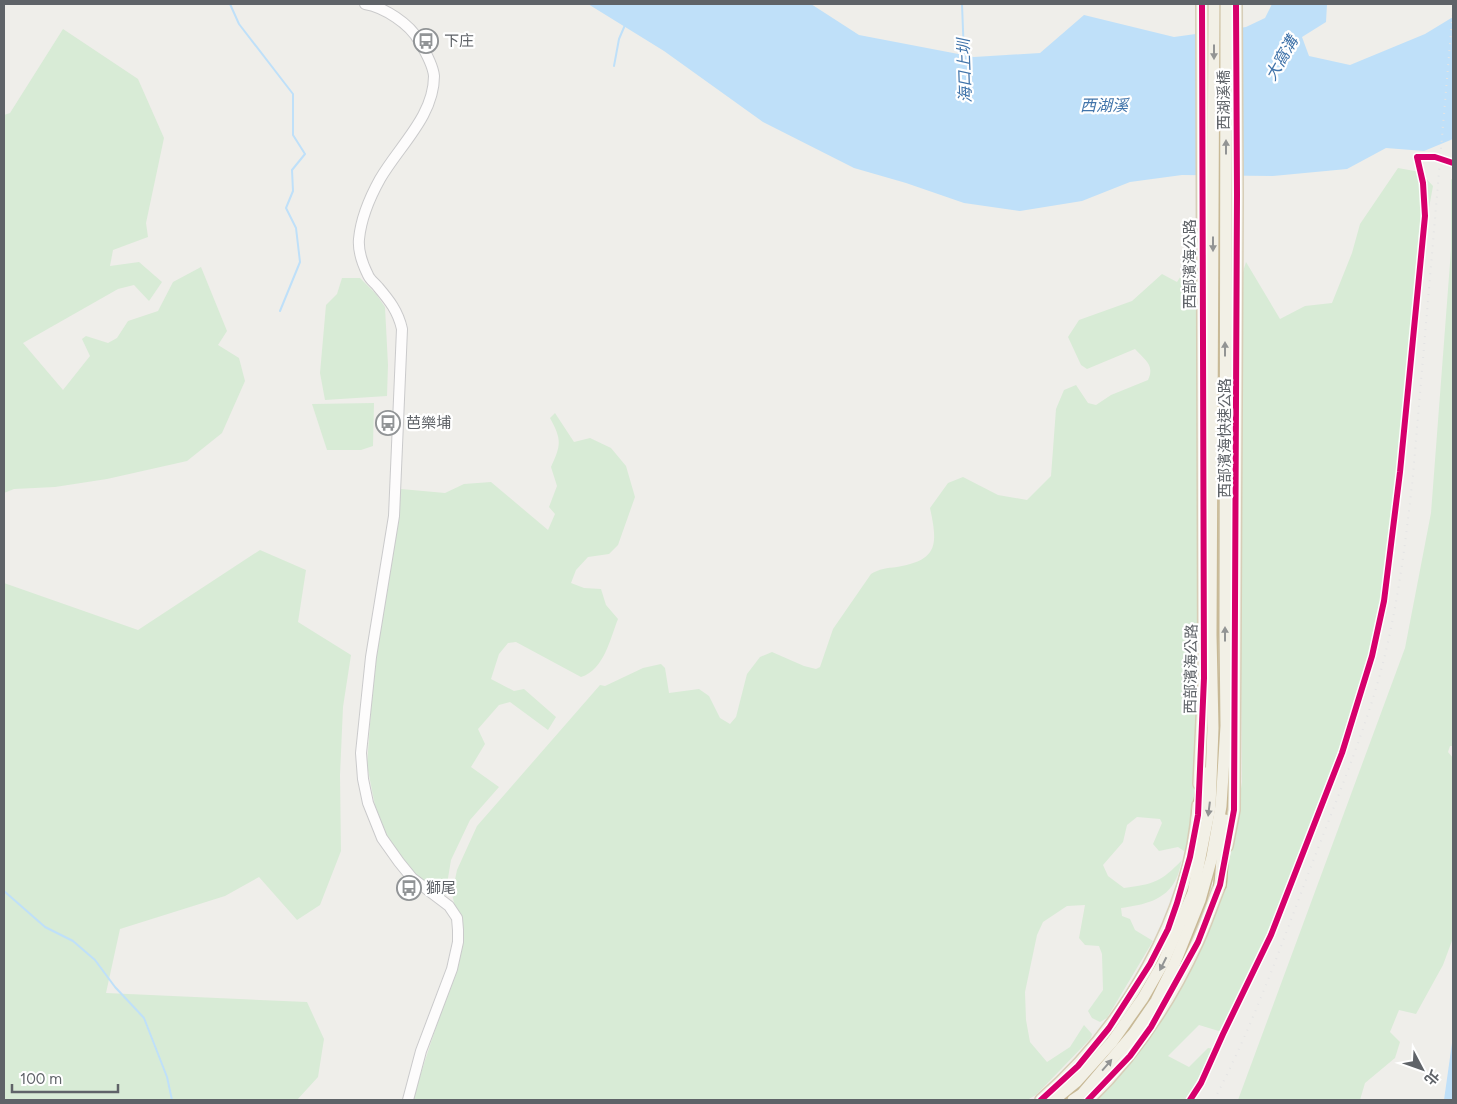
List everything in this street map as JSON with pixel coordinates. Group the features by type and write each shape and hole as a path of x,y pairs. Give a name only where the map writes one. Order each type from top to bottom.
{"highway":[{"name":"西部濱海快速公路","path":"1054,1100 1076,1082 1112,1042 1143,998 1163,963 1192,893 1210,807 1213,728 1214,4"},
{"name":"西部濱海快速公路","path":"1073,1100 1082,1094 1134,1033 1156,1001 1174,965 1200,900 1212,857 1221,806 1226,726 1224,633 1231,196 1226,4"},
{"path":"1198,815 1204,782 1212,674"},
{"path":"1220,885 1226,818 1226,726"}],"main road":[{"path":"364,4 372,5 393,16 411,30 422,46 434,74 433,89 427,108 381,178 368,202 361,224 359,240 368,276 389,299 399,316 402,329 394,516 371,657 361,753 363,780 368,803 382,838 412,878 449,906 457,918 458,930 458,942 452,969 421,1051 408,1100"},
{"name":"西湖溪橋","path":"1202,4 1202,190"},
{"name":"西湖溪橋","path":"1231,196 1236,4"},
{"name":"西部濱海公路","path":"1041,1100 1078,1066 1109,1028 1150,964 1168,929 1177,902 1190,857 1198,815 1204,678 1202,190"},
{"path":"1088,1100 1130,1056 1151,1027 1198,942 1220,885 1234,810 1231,196"}],"green space":[{"path":"63,29 138,79 164,138 146,223 148,237 113,250 110,266 139,262 162,282 149,301 134,285 118,289 23,343 63,390 90,356 82,339 86,336 108,343 117,338 128,321 158,311 173,282 201,267 227,331 218,345 239,358 245,381 222,433 187,461 107,479 55,487 14,489 4,493 4,115 10,113"},
{"path":"1398,168 1420,172 1433,186 1417,273 1405,451 1372,659 1347,742 1278,922 1222,1032 1199,1025 1168,1056 1189,1067 1208,1048 1215,1049 1186,1100 1094,1100 1126,1069 1164,1016 1189,973 1216,910 1231,853 1242,782 1238,288 1246,262 1280,319 1305,306 1332,303 1352,253 1360,224"},
{"path":"1451,179 1453,180 1453,746 1450,746 1448,752 1453,758 1453,938 1443,965 1416,1014 1399,1010 1390,1032 1400,1042 1395,1058 1365,1083 1360,1100 1238,1100 1405,648 1431,513 1451,250"},
{"path":"1194,224 1199,245 1196,284 1201,626 1196,679 1200,746 1191,844 1184,851 1178,847 1159,851 1153,844 1162,823 1160,819 1137,817 1127,825 1123,842 1103,865 1108,876 1124,888 1156,881 1182,860 1172,886 1160,897 1153,901 1121,908 1122,916 1130,919 1135,930 1153,941 1107,1018 1100,1022 1092,1018 1088,1011 1103,990 1102,954 1099,946 1085,945 1079,938 1085,905 1067,906 1043,922 1037,935 1025,992 1026,1020 1030,1042 1047,1062 1070,1047 1084,1025 1092,1034 1091,1038 1036,1095 1027,1100 412,1100 462,948 463,942 452,894 457,870 477,826 600,685 605,686 643,668 661,664 665,668 669,693 699,689 709,696 720,718 730,724 736,717 747,674 760,657 772,652 804,666 816,669 820,667 833,629 871,574 883,569 911,564 928,555 934,541 930,508 948,483 963,477 998,495 1027,500 1051,476 1056,409 1064,390 1076,385 1088,403 1096,405 1111,395 1148,380 1150,366 1135,349 1087,369 1081,365 1068,337 1079,320 1132,301 1162,274 1177,282 1186,268 1190,231"},
{"path":"342,278 360,278 376,294 385,307 388,365 387,396 325,400 320,373 326,305 337,294"},
{"path":"374,403 373,446 361,450 327,450 312,404"},
{"path":"555,413 574,442 590,438 611,448 626,466 635,497 618,545 609,554 588,557 576,570 571,583 584,588 601,589 606,605 618,619 601,661 589,673 581,677 516,642 508,643 499,654 491,679 514,691 524,689 556,717 548,730 510,702 499,705 478,729 485,744 471,767 499,787 470,820 451,860 445,896 439,900 381,836 367,765 376,642 401,489 445,493 464,484 491,482 548,530 555,514 549,507 557,486 551,467 559,442 557,432 550,418"},
{"path":"260,550 306,570 298,622 351,655 343,707 340,775 341,851 320,905 297,920 259,877 225,896 120,929 106,993 307,1002 324,1039 318,1077 297,1100 4,1100 4,583 138,630"}],"water":[{"name":"西湖溪","path":"588,4 811,4 859,35 974,57 1040,53 1084,15 1174,37 1246,27 1265,18 1272,4 1327,4 1326,22 1302,37 1309,56 1350,65 1425,34 1453,17 1453,139 1424,151 1386,148 1347,169 1273,176 1182,175 1130,182 1082,201 1020,211 964,203 854,168 763,122 664,51"},
{"path":"1453,1036 1453,1100 1444,1100"}],"waterway":[{"path":"230,4 239,24 293,94 293,135 305,154 292,170 293,191 286,208 296,228 300,262 280,311"},
{"name":"海口上圳","path":"962,4 964,56"},
{"path":"614,66 619,39 625,25"},
{"path":"4,891 45,927 73,941 95,960 115,987 144,1018 167,1077 172,1100"}],"railway":[{"path":"1214,1100 1263,992 1342,788 1374,695 1388,641 1403,558 1413,475 1453,9"}],"cycle path":[{"path":"1041,1100 1078,1066 1109,1028 1150,964 1168,929 1177,903 1190,857 1198,815 1204,678 1202,4"},
{"path":"1088,1100 1130,1056 1151,1027 1198,942 1220,885 1234,810 1236,4"},
{"path":"1190,1100 1201,1083 1271,935 1342,753 1372,656 1384,601 1400,472 1425,216 1423,183 1417,157 1435,157 1453,163"}],"place":[{"name":"下庄","path":"426,41"},
{"name":"芭樂埔","path":"388,423"},
{"name":"獅尾","path":"409,888"}],"water label":[{"name":"大窩溝","path":"1281,58"}]}
